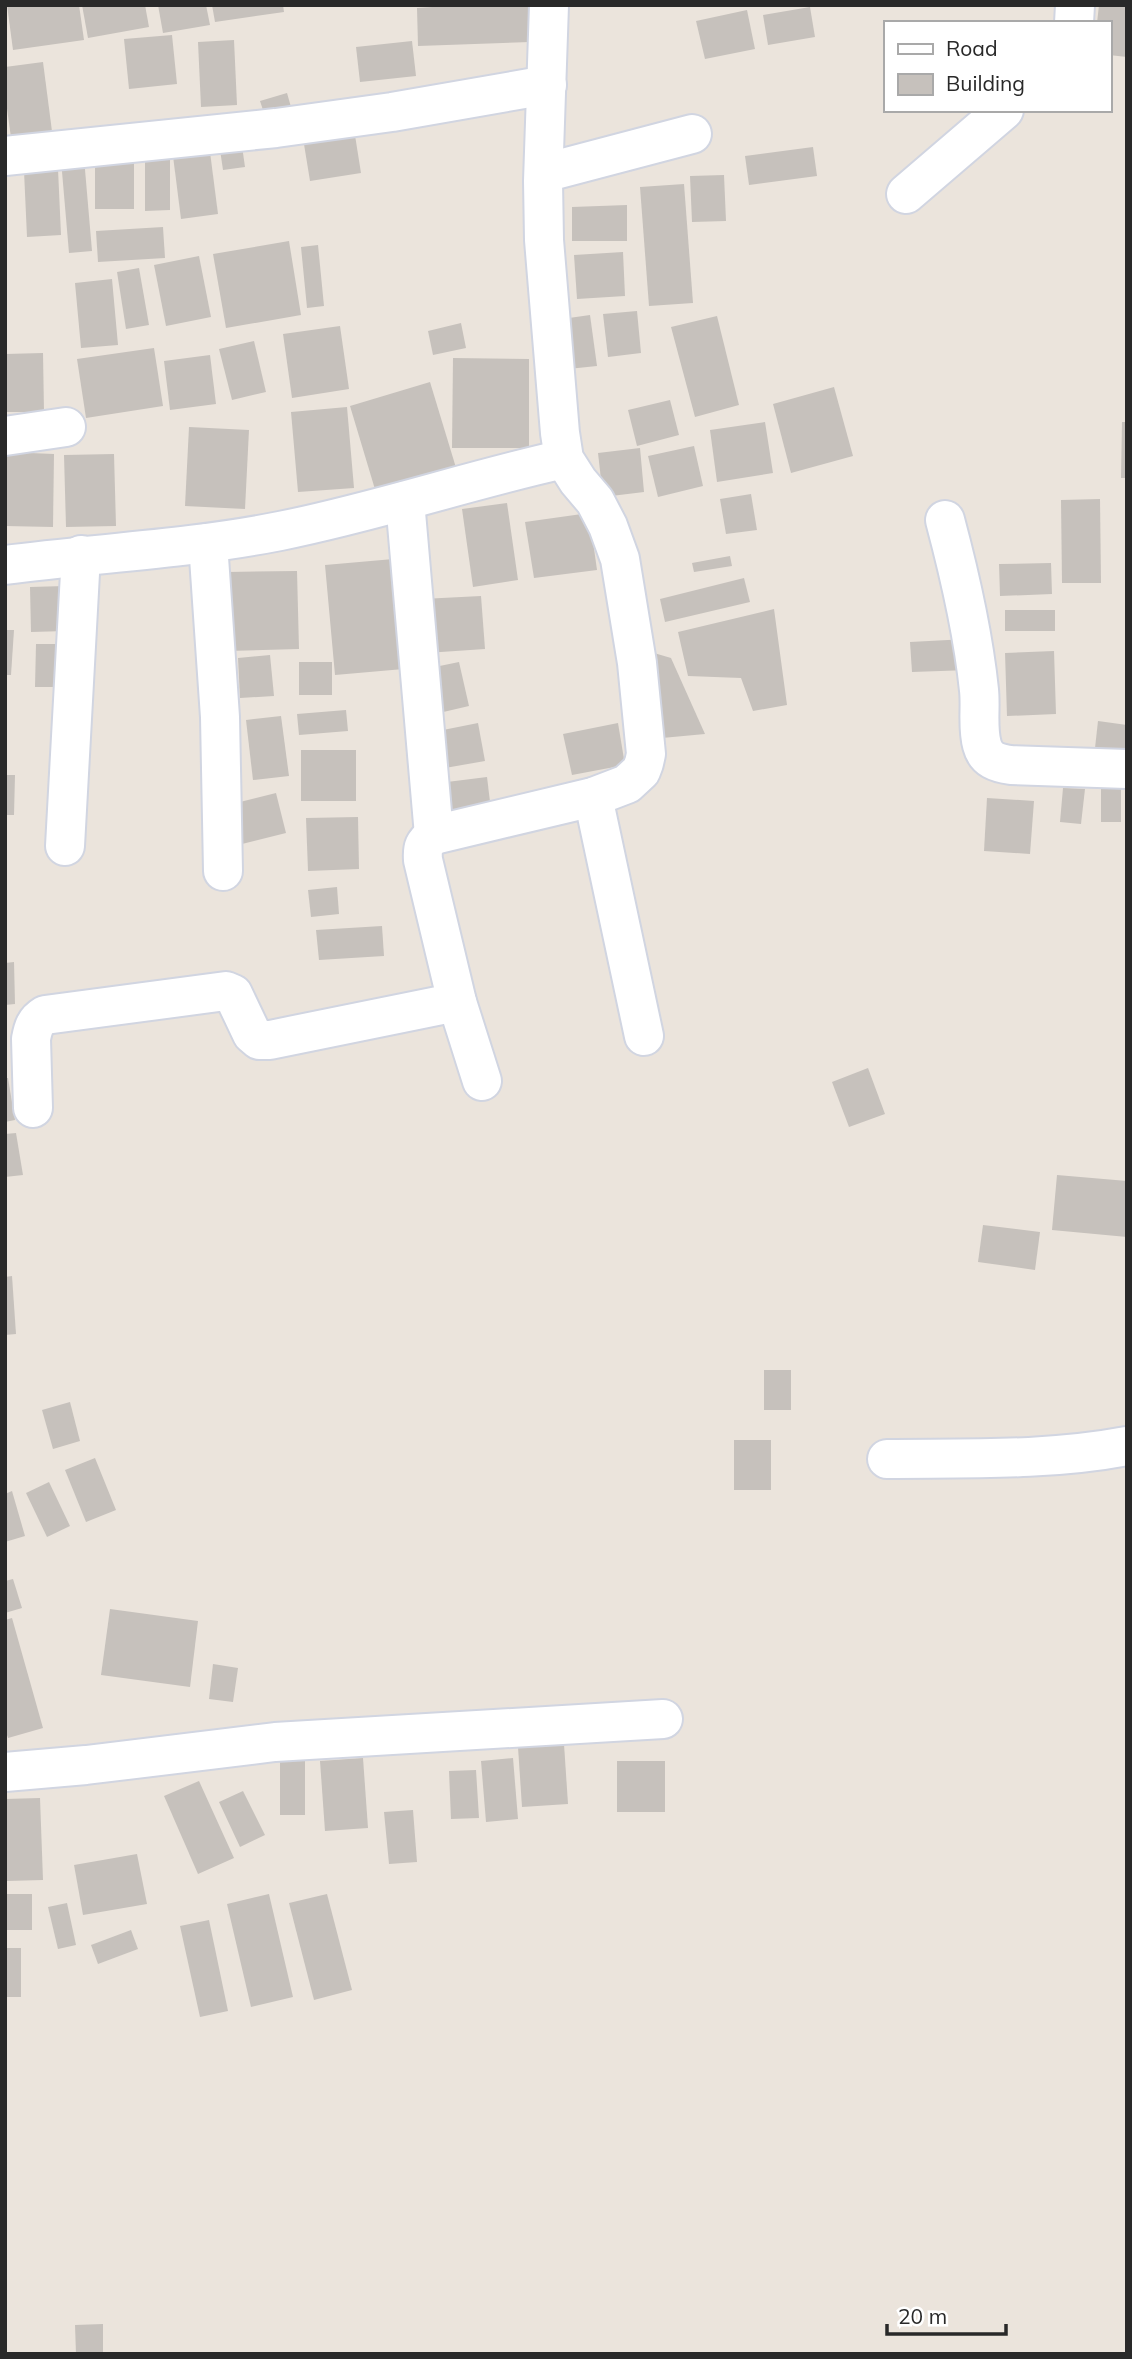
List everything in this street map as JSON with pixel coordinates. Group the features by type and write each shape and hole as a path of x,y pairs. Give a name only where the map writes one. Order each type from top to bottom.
{"street":[{"path":"482,1081 457,1002 422,849 433,835 593,797 627,784 634,780 640,771 646,754 637,663 620,559 595,501 564,459 544,240 549,5"},
{"path":"5,156 276,128 392,112 547,85"},
{"path":"906,194 1001,112"},
{"path":"544,173 692,134"},
{"path":"5,436 66,427"},
{"path":"5,565 208,543 282,531 564,459"},
{"path":"405,501 433,835"},
{"path":"945,520 964,587 980,693 982,745 986,755 995,762 1011,765 1127,769"},
{"path":"208,543 220,718 223,871"},
{"path":"65,846 81,555"},
{"path":"593,797 644,1036"},
{"path":"33,1108 31,1039 38,1019 45,1015 226,990 233,994 252,1034 259,1040 270,1040 457,1002"},
{"path":"887,1459 1008,1458 1127,1446"},
{"path":"5,1772 275,1742 663,1719"}],"building":[{"path":"7,5 79,5 84,40 13,50"},
{"path":"82,5 145,5 149,27 88,38"},
{"path":"158,5 206,5 210,25 163,33"},
{"path":"212,5 283,5 284,12 215,22"},
{"path":"529,5 530,42 418,46 417,8"},
{"path":"1099,5 1127,5 1127,57 1111,55 1111,21 1097,21"},
{"path":"810,7 815,37 768,45 763,15"},
{"path":"747,10 755,49 705,59 696,21"},
{"path":"172,35 177,84 129,89 124,39"},
{"path":"234,40 237,105 201,107 198,42"},
{"path":"412,41 416,76 360,82 356,47"},
{"path":"43,62 53,139 12,145 5,94 5,67"},
{"path":"287,93 293,114 267,122 260,101"},
{"path":"354,129 361,173 310,181 303,138"},
{"path":"241,139 245,167 223,170 219,143"},
{"path":"813,147 817,176 749,185 745,156"},
{"path":"210,152 218,214 181,219 173,156"},
{"path":"95,154 134,154 134,209 95,209"},
{"path":"145,156 170,156 170,210 145,211"},
{"path":"84,158 92,251 69,253 61,160"},
{"path":"58,169 61,235 27,237 24,171"},
{"path":"724,175 726,221 692,222 690,176"},
{"path":"684,184 693,303 649,306 640,187"},
{"path":"627,205 627,241 572,241 572,207"},
{"path":"163,227 165,258 98,262 96,231"},
{"path":"289,241 301,315 226,328 213,254"},
{"path":"318,245 324,306 307,308 301,247"},
{"path":"623,252 625,296 577,299 574,255"},
{"path":"199,256 211,317 166,326 154,265"},
{"path":"139,268 149,325 126,329 117,272"},
{"path":"112,279 118,345 81,348 75,283"},
{"path":"637,311 641,353 608,357 603,314"},
{"path":"590,315 597,366 568,369 562,319"},
{"path":"717,316 739,405 695,417 671,327"},
{"path":"461,323 466,348 433,355 428,331"},
{"path":"340,326 349,389 292,398 283,334"},
{"path":"254,341 266,392 232,400 219,349"},
{"path":"154,348 163,406 86,418 77,359"},
{"path":"43,353 44,412 5,412 5,354"},
{"path":"210,355 216,404 170,410 164,361"},
{"path":"453,358 529,359 529,448 452,448"},
{"path":"430,382 457,471 377,496 350,406"},
{"path":"834,387 853,456 791,473 773,404"},
{"path":"670,400 679,435 637,446 628,410"},
{"path":"347,407 354,488 298,492 291,412"},
{"path":"765,422 773,473 717,482 710,430"},
{"path":"1122,422 1127,422 1127,478 1121,478"},
{"path":"189,427 249,430 245,509 185,506"},
{"path":"694,446 703,486 658,497 648,456"},
{"path":"640,448 644,492 603,497 598,453"},
{"path":"5,452 54,454 53,527 5,526"},
{"path":"114,454 116,526 66,527 64,455"},
{"path":"751,494 757,530 726,534 720,499"},
{"path":"1100,499 1101,583 1062,583 1061,500"},
{"path":"507,503 518,580 473,587 462,509"},
{"path":"589,513 597,570 534,578 525,522"},
{"path":"730,556 732,566 694,572 692,563"},
{"path":"405,558 415,668 335,675 325,565"},
{"path":"1051,563 1052,594 1000,596 999,564"},
{"path":"297,571 299,649 227,651 227,572"},
{"path":"744,578 750,602 665,622 660,599"},
{"path":"65,586 66,631 31,632 30,587"},
{"path":"481,596 485,649 426,653 422,599"},
{"path":"774,609 787,705 753,711 741,678 688,676 678,632"},
{"path":"1005,610 1055,610 1055,631 1005,631"},
{"path":"5,630 14,630 11,675 5,675"},
{"path":"967,639 969,670 912,672 910,642"},
{"path":"36,644 60,644 59,687 35,687"},
{"path":"1054,651 1056,714 1007,716 1005,653"},
{"path":"654,653 671,658 705,734 662,738"},
{"path":"270,655 274,696 240,698 238,658"},
{"path":"299,662 332,662 332,695 299,695"},
{"path":"459,662 469,706 439,713 430,668"},
{"path":"346,710 348,731 299,735 297,714"},
{"path":"281,716 289,776 253,780 246,720"},
{"path":"1098,721 1127,725 1127,752 1095,748"},
{"path":"478,723 485,761 445,768 438,731"},
{"path":"618,723 625,765 572,775 563,734"},
{"path":"301,750 356,750 356,801 301,801"},
{"path":"5,775 15,775 14,815 5,815"},
{"path":"487,777 492,818 451,823 447,782"},
{"path":"1101,784 1121,784 1121,822 1101,822"},
{"path":"1063,788 1085,789 1081,824 1060,822"},
{"path":"276,793 286,833 242,844 232,804"},
{"path":"987,798 1034,801 1030,854 984,851"},
{"path":"358,817 359,869 308,871 306,818"},
{"path":"337,887 339,914 311,917 308,890"},
{"path":"382,926 384,956 319,960 316,930"},
{"path":"14,962 15,1004 5,1005 5,963"},
{"path":"868,1068 885,1114 849,1127 832,1082"},
{"path":"5,1078 8,1078 15,1120 5,1122"},
{"path":"16,1133 23,1175 5,1177 5,1134"},
{"path":"1057,1175 1127,1181 1127,1237 1052,1230"},
{"path":"983,1225 1040,1232 1035,1270 978,1262"},
{"path":"12,1276 16,1334 5,1335 5,1277"},
{"path":"764,1370 791,1370 791,1410 764,1410"},
{"path":"70,1402 80,1441 53,1449 42,1410"},
{"path":"734,1440 771,1440 771,1490 734,1490"},
{"path":"95,1458 116,1510 86,1522 65,1470"},
{"path":"49,1482 70,1526 47,1537 26,1493"},
{"path":"12,1491 25,1536 5,1542 5,1494"},
{"path":"13,1579 22,1608 5,1613 5,1581"},
{"path":"110,1609 198,1621 190,1687 101,1675"},
{"path":"12,1618 43,1728 8,1738 5,1729 5,1620"},
{"path":"213,1664 238,1668 233,1702 209,1699"},
{"path":"564,1744 568,1804 522,1807 518,1747"},
{"path":"280,1758 305,1758 305,1815 280,1815"},
{"path":"363,1758 368,1828 325,1831 320,1761"},
{"path":"513,1758 518,1819 486,1822 481,1761"},
{"path":"617,1761 665,1761 665,1812 617,1812"},
{"path":"476,1770 479,1818 451,1819 449,1771"},
{"path":"199,1781 234,1858 198,1874 164,1796"},
{"path":"243,1791 265,1835 240,1847 219,1802"},
{"path":"40,1798 43,1880 7,1881 5,1799"},
{"path":"413,1810 417,1862 389,1864 384,1812"},
{"path":"137,1854 147,1904 83,1915 74,1865"},
{"path":"5,1894 32,1894 32,1930 5,1930"},
{"path":"269,1894 293,1997 251,2007 227,1904"},
{"path":"327,1894 352,1990 314,2000 289,1903"},
{"path":"67,1903 76,1945 58,1949 48,1907"},
{"path":"209,1920 228,2011 200,2017 180,1926"},
{"path":"131,1930 138,1949 98,1964 91,1945"},
{"path":"5,1948 21,1948 21,1997 5,1997"},
{"path":"103,2324 103,2354 76,2354 75,2325"}]}
